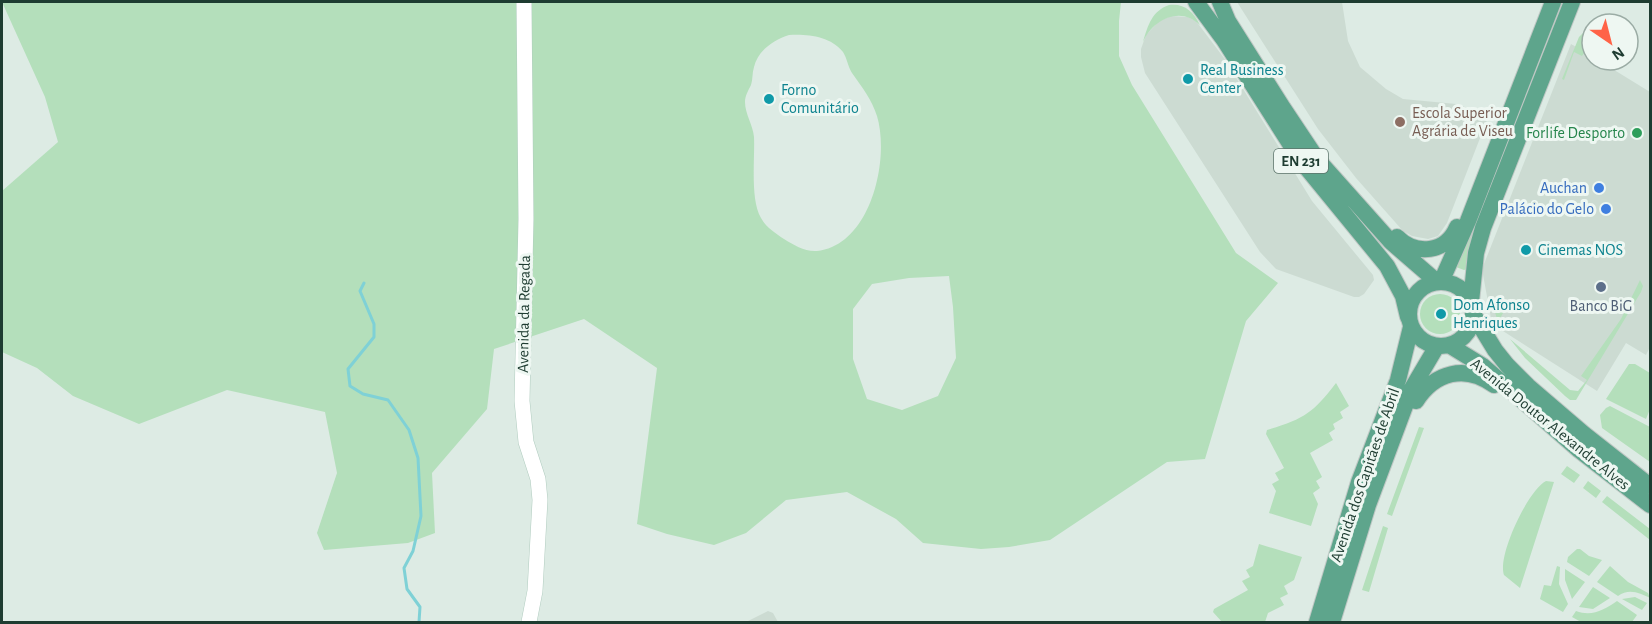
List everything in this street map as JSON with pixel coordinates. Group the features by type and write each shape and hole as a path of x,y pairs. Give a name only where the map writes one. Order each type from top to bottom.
{"main road":[{"name":"EN 231","path":"1196,2 1224,40 1301,161 1387,266 1402,296 1410,322"},
{"name":"EN 231","path":"1220,2 1228,21 1317,159 1375,225 1438,281"},
{"path":"1438,281 1481,185 1553,2"},
{"path":"1472,308 1466,293 1458,286 1438,281 1419,290 1412,297 1410,322 1418,337 1427,343 1443,345 1458,341 1466,333 1472,308 1476,253 1483,228 1572,2"},
{"path":"1375,225 1389,230 1403,243 1413,248 1434,248 1447,243 1453,236 1465,209 1481,185"},
{"name":"Avenida Doutor Alexandre Alves","path":"1472,308 1495,350 1528,386 1650,486"},
{"name":"Avenida dos Capitães de Abril","path":"1317,622 1359,482 1398,380 1410,322"},
{"name":"Avenida dos Capitães de Abril","path":"1332,622 1368,505 1411,390 1443,345"},
{"name":"Avenida Doutor Alexandre Alves","path":"1443,345 1483,366 1578,450 1650,505"},
{"path":"1368,505 1386,476 1416,402 1434,381 1447,375 1461,373 1476,375 1517,404 1535,412"}],"street":[{"name":"Avenida da Regada","path":"524,2 526,219 522,401 526,442 538,478 540,500 535,591 529,622"}],"shaded area":[{"name":"Escola Superior Agrária de Viseu","path":"1237,2 1342,2 1348,41 1360,67 1386,89 1403,99 1456,104 1489,115 1447,223 1438,236 1428,239 1412,236 1403,231 1356,178 1318,129"},
{"path":"1171,16 1188,17 1196,21 1224,58 1312,201 1373,275 1374,280 1364,294 1354,297 1276,269 1260,252 1145,73 1141,49 1146,35 1159,21"},
{"name":"Palácio do Gelo","path":"1571,44 1580,49 1580,72 1618,72 1650,92 1650,347 1646,355 1626,343 1597,391 1492,324 1482,269"},
{"path":"768,611 773,613 778,622 746,622"}],"green space":[{"path":"2,2 1121,2 1119,56 1132,85 1236,253 1278,283 1246,321 1205,459 1167,462 1050,540 981,549 923,543 896,519 847,492 786,500 746,533 714,545 637,524 657,368 584,319 494,349 487,409 432,473 435,533 408,543 324,550 317,533 337,473 325,412 227,390 139,424 73,396 37,368 2,352 2,191 58,142 45,97","holes":["789,35 825,39 843,52 851,71 872,104 880,134 881,154 878,176 863,217 851,233 836,245 817,251 800,248 771,230 761,218 755,200 754,137 745,102 751,85 753,69 759,56 772,43","949,276 956,358 938,396 902,410 867,399 853,359 853,309 872,284 909,278"]},
{"path":"1169,5 1179,5 1188,9 1200,25 1184,16 1167,18 1153,27 1143,42 1149,24 1155,15"},
{"path":"1579,37 1580,55 1574,52 1564,80 1562,79"},
{"path":"1496,166 1501,168 1467,269 1464,270 1456,267"},
{"path":"1640,280 1643,286 1641,292 1576,400 1570,400 1565,396 1525,358 1510,339 1570,390 1578,391 1587,380 1581,376 1621,319"},
{"path":"1440,294 1448,295 1454,300 1459,306 1459,322 1454,328 1448,333 1440,334 1432,333 1426,328 1421,322 1420,314 1421,306 1426,300 1432,295"},
{"path":"1490,296 1507,306 1498,322"},
{"path":"1629,364 1635,364 1650,373 1650,409 1646,419 1606,399"},
{"path":"1336,383 1349,406 1340,412 1343,418 1333,424 1335,429 1329,433 1333,440 1310,453 1322,477 1316,481 1320,488 1313,493 1318,504 1311,526 1269,513 1276,491 1272,484 1279,480 1275,473 1284,468 1266,434 1267,430 1307,414"},
{"path":"1610,406 1650,427 1650,462 1602,428 1600,415"},
{"path":"1419,427 1424,428 1392,516 1387,514"},
{"path":"1567,466 1580,475 1574,483 1561,474"},
{"path":"1546,481 1554,482 1520,588 1504,575 1505,554 1509,539 1523,510 1531,497"},
{"path":"1588,481 1601,491 1596,498 1583,488"},
{"path":"1607,496 1650,529 1650,540 1602,502"},
{"path":"1383,526 1388,528 1369,592 1362,590"},
{"path":"1259,544 1302,557 1294,580 1284,586 1288,594 1280,598 1284,605 1268,613 1265,622 1222,622 1213,612 1214,609 1248,590 1242,581 1250,577 1246,570 1253,566"},
{"path":"1577,549 1602,560 1589,576 1567,562 1568,557"},
{"path":"1557,566 1560,567 1559,584 1568,604 1563,612 1540,599 1544,585 1551,586"},
{"path":"1610,566 1628,582 1648,593 1650,598 1630,592 1618,596 1597,582"},
{"path":"1565,569 1585,582 1572,599 1565,580"},
{"path":"1593,587 1610,598 1593,609 1579,607"},
{"path":"1635,597 1647,603 1642,610 1622,599"},
{"path":"1617,601 1637,615 1632,622 1581,622 1572,617 1576,611 1598,612"}],"waterway":[{"path":"364,283 360,291 374,324 374,337 348,369 350,386 363,394 388,400 409,430 418,458 421,516 413,551 404,568 407,589 420,607 419,622"}],"place":[{"name":"Real Business Center","path":"1188,79"},
{"name":"Forno Comunitário","path":"769,99"},
{"name":"Escola Superior Agrária de Viseu","path":"1400,122"},
{"name":"Forlife Desporto","path":"1637,133"},
{"name":"Auchan","path":"1599,188"},
{"name":"Palácio do Gelo","path":"1606,209"},
{"name":"Cinemas NOS","path":"1526,250"},
{"name":"Banco BiG","path":"1601,287"},
{"name":"Dom Afonso Henriques","path":"1441,314"}]}
